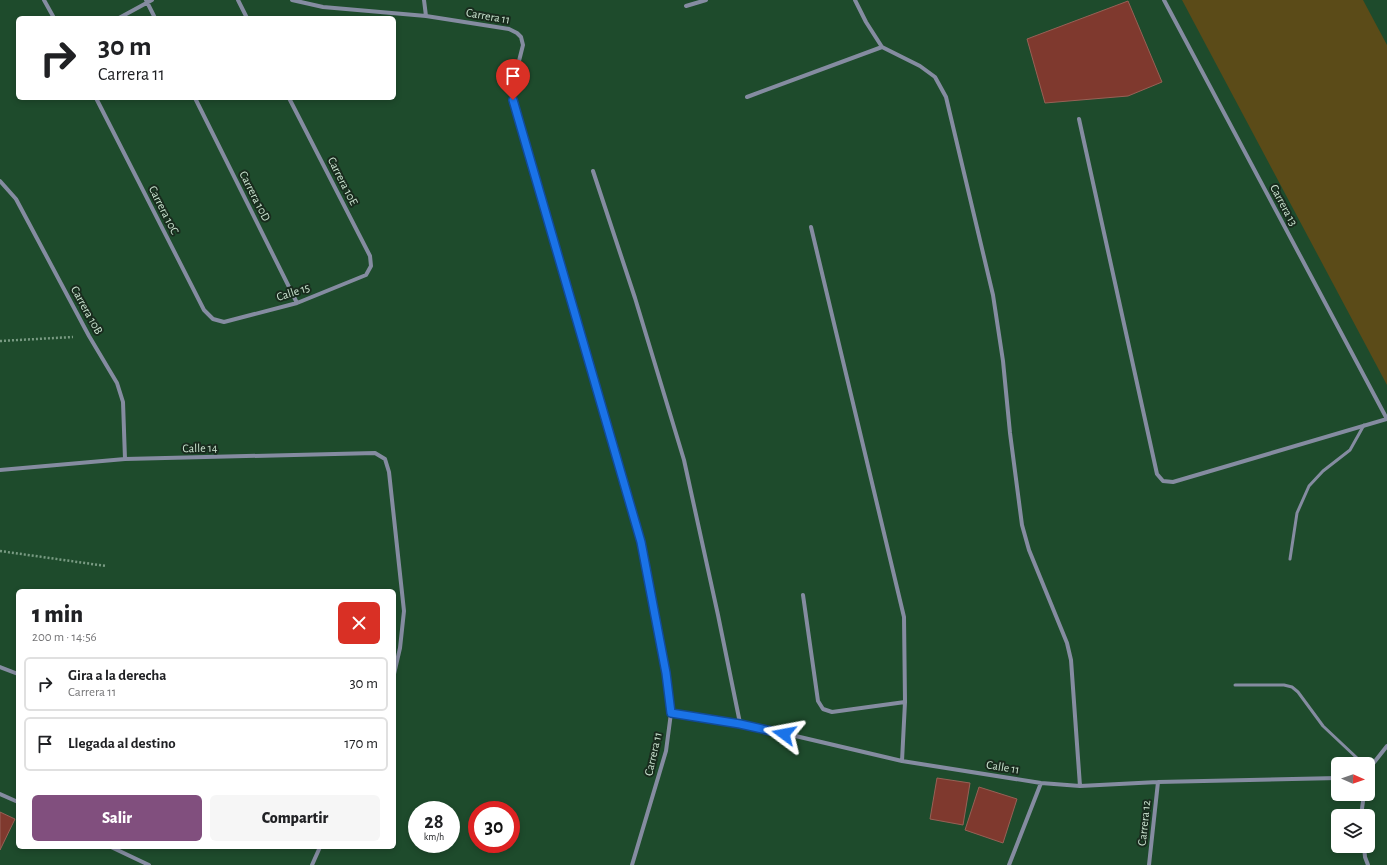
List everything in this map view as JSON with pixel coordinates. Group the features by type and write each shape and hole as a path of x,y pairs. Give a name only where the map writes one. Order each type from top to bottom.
{"street":[{"path":"44,0 53,16"},
{"path":"123,16 146,1 152,0"},
{"path":"238,0 247,16"},
{"name":"Carrera 11","path":"292,0 323,7 426,16 509,29 518,33 521,37 523,45 512,89 513,100 641,542 666,673 671,713 666,751 632,865"},
{"path":"424,0 426,16"},
{"path":"686,6 706,0"},
{"path":"855,0 866,22 882,46 920,66 935,77 946,97 993,295 1003,361 1010,433 1022,525 1029,550 1060,630 1067,644 1071,660 1080,786"},
{"name":"Carrera 13","path":"1164,0 1387,419"},
{"path":"146,1 154,16"},
{"path":"746,97 882,46"},
{"name":"Carrera 10C","path":"97,100 204,310 213,319 224,322"},
{"name":"Carrera 10D","path":"196,100 297,303"},
{"name":"Carrera 10E","path":"290,100 370,256 371,266 366,275"},
{"path":"1079,120 1157,474 1163,481 1173,482 1387,419"},
{"path":"593,171 635,298 684,460 740,724"},
{"name":"Carrera 10B","path":"0,181 16,199 89,336 117,383 123,402 125,459"},
{"path":"811,227 904,617 905,702 902,761"},
{"name":"Calle 15","path":"224,322 297,303 366,275"},
{"name":"Calle 14","path":"0,470 125,459 375,454 385,459 389,472 404,611 400,648 396,665"},
{"path":"803,595 818,701 824,709 832,712 905,702"},
{"path":"0,667 16,673"},
{"name":"Calle 11","path":"671,713 740,724 902,761 1041,784 1080,786 1158,782 1331,778"},
{"path":"1375,761 1387,746"},
{"name":"Carrera 12","path":"1149,865 1158,782"},
{"path":"1009,865 1041,784"},
{"path":"0,794 16,801"},
{"path":"115,849 149,865"},
{"path":"312,865 319,849"},
{"path":"1365,853 1368,865"}],"lane":[{"path":"1290,559 1297,513 1309,486 1323,471 1350,450 1364,425"},
{"path":"1234,685 1284,685 1292,687 1298,692 1323,726 1356,757"}],"path":[{"path":"0,341 89,336"},
{"path":"0,551 106,566"}],"shaded area":[{"path":"1182,0 1363,0 1387,45 1387,385"}],"building":[{"path":"1128,1 1162,82 1128,96 1045,103 1027,39"},
{"path":"937,778 970,783 963,825 930,819"},
{"path":"979,787 1017,799 1003,843 965,830"},
{"path":"0,812 15,819 0,850"}],"route":[{"path":"513,100 641,542 666,673 671,713 740,724 784,734"}]}
